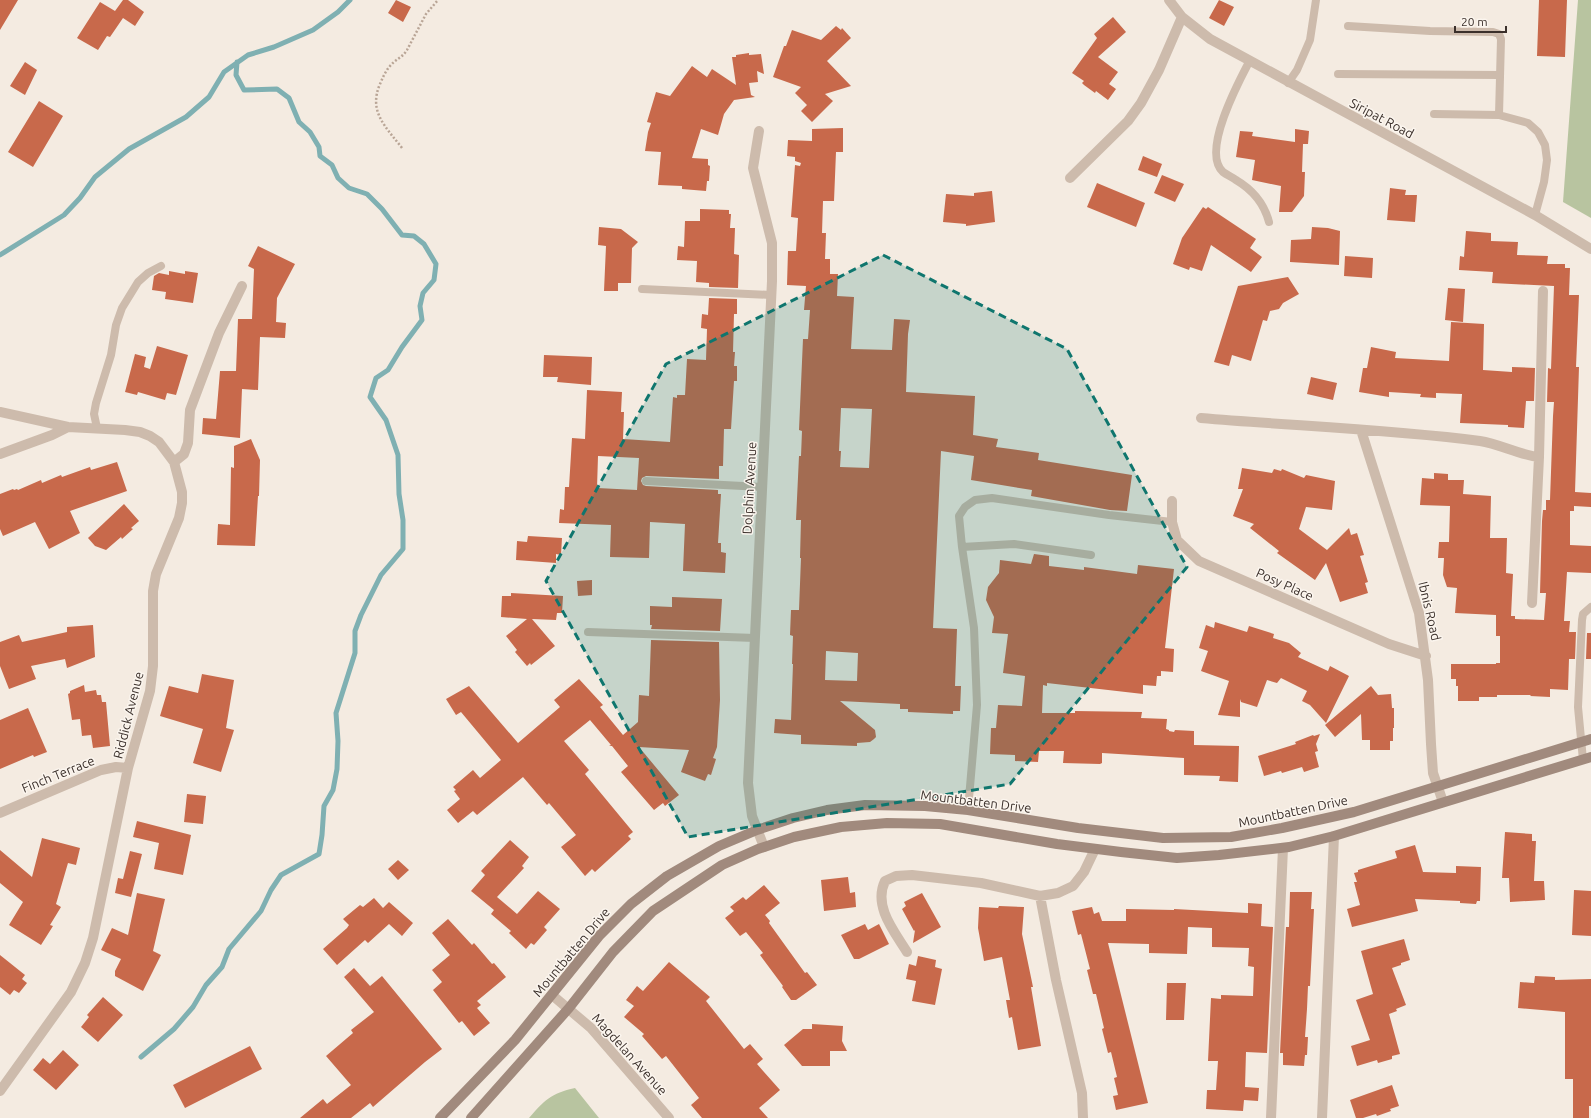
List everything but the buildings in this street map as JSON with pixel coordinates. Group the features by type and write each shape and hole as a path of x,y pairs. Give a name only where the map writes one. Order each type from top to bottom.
{"main road":[{"name":"Mountbatten Drive","path":"440,1118 514,1040 599,936 631,904 667,876 719,846 757,830 793,818 865,805 925,806 968,810 1078,828 1163,838 1231,837 1282,828 1354,812 1586,741"},
{"path":"471,1118 569,1008 613,952 653,911 722,865 764,846 794,837 841,827 887,823 940,824 1095,849 1177,858 1219,855 1283,848 1334,836 1587,759"}],"street":[{"name":"Siripat Road","path":"1169,0 1182,17 1210,40 1535,215 1591,249"},
{"path":"1070,178 1128,121 1141,103 1159,70 1182,17"},
{"name":"Dolphin Avenue","path":"759,131 753,168 772,243 771,295 748,783 752,816 764,846"},
{"path":"174,462 184,454 188,443 190,410 218,333 242,286"},
{"path":"1532,603 1539,457 1544,291"},
{"name":"Riddick Avenue","path":"0,412 68,427 140,432 150,436 159,442 174,462 182,492 182,504 179,518 156,574 153,591 153,666 150,691 128,768 93,938 86,963 71,992 0,1091"},
{"path":"1202,418 1482,441 1539,457"},
{"path":"0,454 52,435 68,427"},
{"name":"Ibnis Road","path":"1361,430 1414,593 1419,613 1426,656 1433,773 1443,802"},
{"name":"Posy Place","path":"1172,501 1172,522 1177,540 1198,561 1389,644 1426,656"},
{"name":"Finch Terrace","path":"0,813 102,770 116,767 128,768"},
{"path":"1322,1118 1334,836"},
{"path":"1271,1118 1283,848"},
{"path":"907,952 888,921 881,901 881,889 885,881 896,876 912,875 981,883 1040,896 1058,893 1073,886 1084,872 1095,849"},
{"path":"1040,896 1056,980 1082,1093 1083,1118"},
{"name":"Magdelan Avenue","path":"552,994 592,1028 669,1118"}],"lane":[{"path":"1288,83 1297,70 1310,40 1316,0"},
{"path":"1348,26 1430,31 1493,32 1499,34 1501,39 1499,115"},
{"path":"1249,62 1232,96 1218,136 1216,155 1218,167 1224,173 1246,187 1259,199 1265,209 1269,222"},
{"path":"1338,74 1500,75"},
{"path":"1434,114 1499,115 1528,124 1538,132 1545,145 1547,160 1544,182 1535,215"},
{"path":"97,428 94,414 96,403 111,356 116,325 122,308 138,282 148,273 162,266"},
{"path":"642,289 771,295"},
{"path":"646,481 762,487"},
{"path":"968,810 977,705 974,628 959,516 965,507 975,500 992,498 1109,515 1172,522"},
{"path":"962,547 1014,544 1091,555"},
{"path":"1587,759 1586,741 1578,707 1582,620 1583,614 1591,607"},
{"path":"588,632 755,638"}],"path":[{"path":"402,148 379,117 376,108 378,89 385,73 391,65 404,55 426,14 438,0"}],"highlighted area":[{"path":"883,255 1067,349 1187,567 1010,784 688,837 546,581 666,364"}],"green space":[{"path":"1578,0 1591,0 1591,218 1563,202"},
{"path":"575,1088 599,1118 529,1118 549,1098 560,1092"}],"waterway":[{"path":"0,255 64,215 80,198 95,177 129,149 186,117 209,97 224,72 248,55 274,47 313,30 338,12 350,0"},
{"path":"141,1057 174,1029 193,1007 206,985 222,967 229,949 261,911 271,890 281,875 319,854 324,806 333,790 337,769 338,741 336,713 355,653 355,631 361,615 381,575 403,549 403,520 399,494 398,455 386,420 370,397 376,378 388,370 402,347 422,320 420,306 423,293 434,280 436,264 424,244 414,236 402,235 382,209 367,194 349,188 338,178 332,165 320,156 319,147 310,132 299,122 289,98 277,89 244,90 236,75 237,62"}]}
